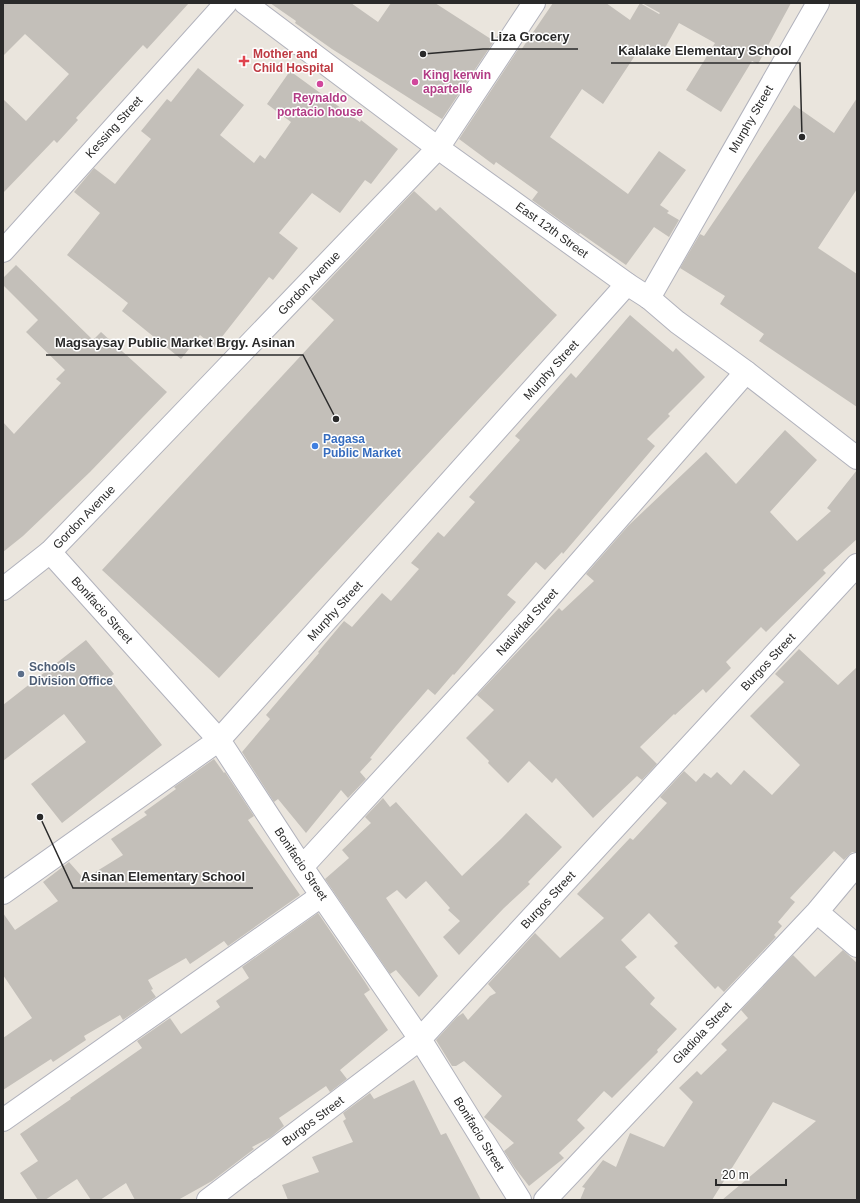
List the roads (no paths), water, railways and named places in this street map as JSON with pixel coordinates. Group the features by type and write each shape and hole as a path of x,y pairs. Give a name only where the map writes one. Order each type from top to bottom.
{"street":[{"name":"Kessing Street","path":"3,251 226,3"},
{"name":"East 12th Street","path":"245,3 438,148 627,284 649,298 677,322 746,372 857,458"},
{"name":"Gordon Avenue","path":"3,589 50,552 438,148 534,3"},
{"name":"Murphy Street","path":"649,298 818,3"},
{"name":"Murphy Street","path":"3,893 219,740 627,284"},
{"name":"Natividad Street","path":"302,867 532,617 746,372"},
{"name":"Bonifacio Street","path":"50,552 219,740 321,896 420,1040 520,1200"},
{"name":"Burgos Street","path":"208,1200 420,1040 857,565"},
{"name":"Gladiola Street","path":"545,1200 817,912 857,864"},
{"path":"3,1120 321,896"},
{"path":"817,912 857,946"}],"place":[{"name":"Liza Grocery","path":"423,54"},
{"name":"Mother and Child Hospital","path":"244,61"},
{"name":"King kerwin apartelle","path":"415,82"},
{"name":"Reynaldo portacio house","path":"320,84"},
{"name":"Kalalake Elementary School","path":"802,137"},
{"name":"Magsaysay Public Market Brgy. Asinan","path":"336,419"},
{"name":"Pagasa Public Market","path":"315,446"},
{"name":"Schools Division Office","path":"21,674"},
{"name":"Asinan Elementary School","path":"40,817"}]}
